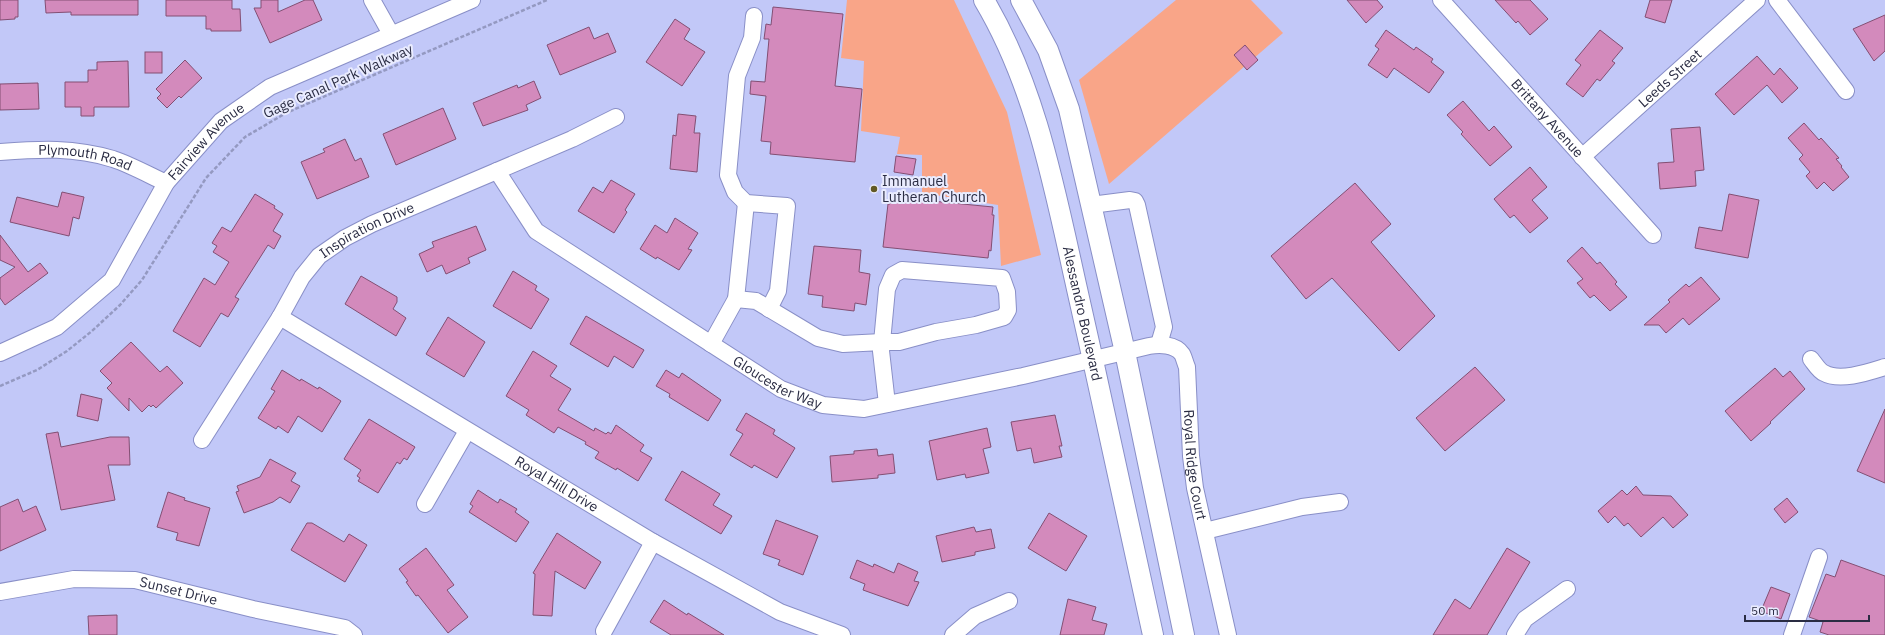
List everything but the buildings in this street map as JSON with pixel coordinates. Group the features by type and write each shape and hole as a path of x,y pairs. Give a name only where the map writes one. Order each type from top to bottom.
{"main road":[{"name":"Alessandro Boulevard","path":"984,0 1021,77 1043,143 1093,360 1153,635"},
{"path":"1021,0 1048,50 1069,109 1124,352 1184,635"}],"street":[{"path":"372,0 391,34"},
{"name":"Fairview Avenue","path":"0,354 57,327 112,280 166,183 221,121 270,87 472,0"},
{"name":"Brittany Avenue","path":"1441,0 1653,235"},
{"name":"Leeds Street","path":"1582,157 1757,0"},
{"path":"1776,0 1846,91"},
{"path":"754,16 752,38 737,76 728,175 735,192 746,204 787,206 778,291 769,309"},
{"name":"Inspiration Drive","path":"202,440 280,317 306,272 319,256 345,238 372,224 572,139 616,117"},
{"name":"Plymouth Road","path":"0,152 50,148 79,151 113,159 166,183"},
{"name":"Gloucester Way","path":"496,170 536,231 781,389 823,404 864,409 1124,352"},
{"path":"1091,205 1130,200 1135,201 1137,205 1164,327 1159,344 1124,352"},
{"path":"711,344 736,299 746,204"},
{"path":"736,299 756,301 818,338 843,344 882,342 899,342 936,332 976,325 1004,317 1008,310 1007,292 1002,278 902,270 893,275 887,289 882,342 887,404"},
{"name":"Royal Hill Drive","path":"280,317 653,542 780,612 842,635"},
{"name":"Royal Ridge Court","path":"1159,344 1173,347 1182,354 1186,367 1194,488 1228,635"},
{"path":"1811,360 1823,373 1835,376 1857,375 1885,367"},
{"path":"425,504 467,431"},
{"path":"1205,531 1302,508 1340,502"},
{"path":"604,631 653,542"},
{"path":"1792,635 1819,558"},
{"name":"Sunset Drive","path":"0,592 74,579 135,580 253,609 345,628 354,635"},
{"path":"1515,635 1526,619 1567,589"},
{"path":"953,635 975,616 1009,601"}],"path":[{"name":"Gage Canal Park Walkway","path":"0,386 36,370 67,351 92,332 120,305 142,280 206,178 245,137 286,113 547,0"}],"shaded area":[{"path":"847,0 954,0 1007,112 1041,255 1001,266 998,205 922,193 922,155 897,154 900,137 861,131 864,61 841,58"},
{"path":"1176,0 1251,0 1283,33 1109,184 1079,80"}],"place":[{"name":"Immanuel Lutheran Church","path":"874,189"}]}
